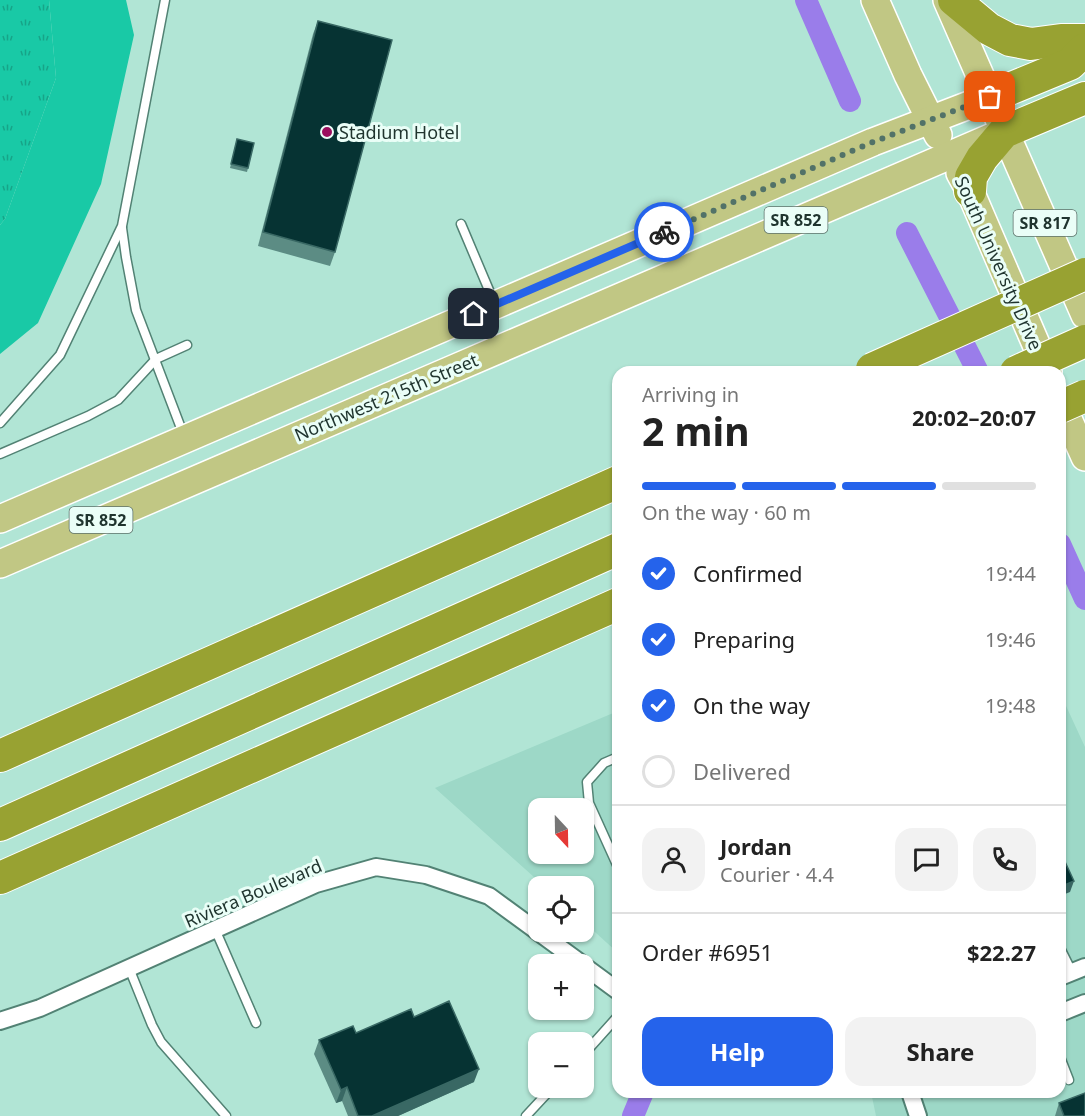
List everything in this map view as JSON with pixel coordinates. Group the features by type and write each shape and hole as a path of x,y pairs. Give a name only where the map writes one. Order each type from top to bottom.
{"highway":[{"path":"954,0 989,29 1010,40 1031,44 1085,40"},
{"path":"990,97 1070,64 1085,49"},
{"path":"970,191 971,177 982,158 1005,132 1085,98"},
{"path":"880,366 1085,274"},
{"path":"1029,366 1085,341"},
{"path":"1066,404 1085,396"},
{"path":"0,756 612,485"},
{"path":"0,825 612,552"},
{"path":"0,878 612,607"}],"main road":[{"name":"SR 817","path":"875,0 929,121 949,154"},
{"name":"SR 817","path":"947,0 1085,315"},
{"name":"SR 852","path":"0,519 873,142 990,97"},
{"name":"Northwest 215th Street","path":"0,564 949,154 1005,132"},
{"name":"South University Drive","path":"949,154 970,191 1045,366"},
{"path":"1066,414 1085,457"},
{"path":"186,439 202,477"}],"street":[{"name":"Riviera Boulevard","path":"0,1021 40,1008 316,884 376,867 426,874 489,896 568,954"},
{"name":"Riviera Boulevard","path":"594,973 612,987"},
{"path":"1066,1011 1085,1003"},
{"path":"912,1098 918,1116"}],"lane":[{"path":"0,423 60,355 122,226 165,0"},
{"path":"461,224 495,305"},
{"path":"122,226 136,310 186,439"},
{"path":"0,454 88,416 118,399 156,358 187,345"},
{"path":"612,760 604,763 587,782 589,803 612,854"},
{"path":"215,929 256,1023"},
{"path":"129,968 161,1042 226,1116"},
{"path":"594,1043 612,1023"},
{"path":"1066,1071 1070,1080"},
{"path":"526,1116 543,1098"}],"shaded area":[{"path":"1066,706 1085,747 1085,1116 876,1116 872,1098 1066,1098"},
{"path":"612,714 612,948 594,931 594,876 533,876 435,788"}],"green space":[{"path":"0,0 49,0 56,78 5,219 0,225"},
{"path":"49,0 126,0 134,35 101,184 38,323 0,354 0,225 5,219 56,78"}],"building":[{"name":"Stadium Hotel","path":"318,21 392,40 335,252 263,232"},
{"path":"237,139 254,143 248,168 231,164"},
{"path":"1066,864 1074,881 1066,884"},
{"path":"449,1001 479,1069 372,1116 358,1116 347,1087 341,1090 319,1040 353,1026 356,1033 411,1009 414,1017"},
{"path":"1085,1093 1085,1116 1064,1116 1059,1103"}],"waterway":[{"path":"806,0 850,101"},
{"path":"907,233 975,366"},
{"path":"1066,557 1085,599"},
{"path":"633,1116 640,1098"}],"way so far":[{"path":"664,232 873,142 990,97"}],"place":[{"name":"Stadium Hotel","path":"327,132"}],"route":[{"path":"474,314 664,232"}]}
